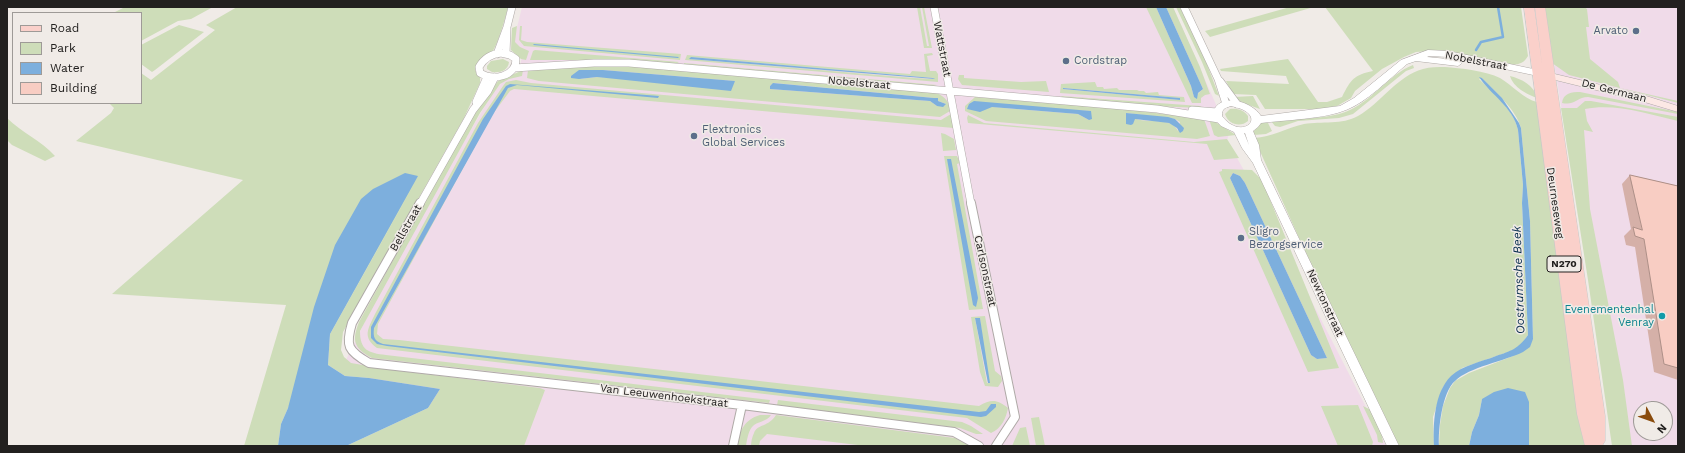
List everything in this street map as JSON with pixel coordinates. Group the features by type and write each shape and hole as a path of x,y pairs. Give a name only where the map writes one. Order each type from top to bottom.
{"main road":[{"name":"Deurneseweg","path":"1529,7 1544,78 1597,416 1597,446"},
{"name":"Deurneseweg","path":"1540,7 1544,78 1585,414 1593,446"},
{"name":"De Germaan","path":"1544,78 1643,104 1677,109"}],"street":[{"path":"506,54 507,27 512,7"},
{"name":"Wattstraat","path":"934,7 949,91"},
{"path":"1184,7 1218,79 1226,104"},
{"path":"497,54 500,40 507,27"},
{"path":"497,54 506,54 513,57 515,65 506,74 495,77 487,77 480,73 480,63 487,57 497,54"},
{"name":"Nobelstraat","path":"1255,117 1333,111 1348,106 1364,96 1398,66 1414,58 1430,61 1454,62 1544,78"},
{"name":"Nobelstraat","path":"515,65 629,63 1218,115"},
{"name":"Bellstraat","path":"349,348 347,338 352,323 473,110 487,77"},
{"name":"Bellstraat","path":"473,110 488,91 495,77"},
{"path":"1218,79 1237,104"},
{"name":"Carlsonstraat","path":"949,91 1015,417 996,446"},
{"path":"1226,104 1237,104 1247,108 1255,117 1254,126 1248,129 1238,130 1225,125 1218,115 1220,107 1226,104"},
{"name":"Newtonstraat","path":"1248,129 1254,145 1257,161"},
{"name":"Newtonstraat","path":"1238,130 1245,146 1257,161 1392,446"},
{"name":"Van Leeuwenhoekstraat","path":"349,348 355,355 370,363 742,405 954,432 979,446"},
{"path":"733,446 742,405"}],"shaded area":[{"path":"522,7 1173,7 1229,134 1227,140 1251,183 1386,446 512,446 343,366 402,246 495,89 506,79 519,73 522,55 512,48"},
{"path":"1545,7 1678,7 1678,446 1616,446"}],"green space":[{"path":"125,7 213,7 191,19 178,21 142,40 142,12 115,12"},
{"path":"237,7 508,7 494,49 476,67 475,70 480,77 480,83 464,118 343,332 341,350 344,357 351,363 392,370 540,388 545,390 524,446 346,446 428,408 440,389 369,378 345,376 328,365 330,334 418,177 288,408 281,424 278,446 244,446 286,305 112,294 243,180 76,141 111,113 114,108 110,104 142,104 142,74 151,80 215,30 206,25"},
{"path":"917,7 920,7 927,46 929,46 922,7 924,7 932,48 924,48"},
{"path":"1146,7 1156,7 1191,86 1194,97 1203,89 1166,7 1173,7 1200,67 1210,94 1201,98 1201,103 1192,103"},
{"path":"1176,7 1180,7 1203,54 1219,96 1215,94 1202,62"},
{"path":"1290,7 1314,7 1210,37 1205,31"},
{"path":"1325,7 1521,7 1528,56 1522,63 1512,65 1430,51 1416,52 1382,69 1355,91 1351,98 1337,106 1322,109 1265,109 1256,95 1233,94 1226,81 1289,84 1286,76 1221,71 1220,69 1288,59 1318,102 1327,102 1342,97 1348,86 1357,76 1373,71"},
{"path":"1544,7 1584,7 1587,9 1589,27 1586,27 1590,59 1618,82 1620,88 1678,101 1678,103 1569,75 1552,63"},
{"path":"179,25 204,32 152,72 142,65 142,44"},
{"path":"517,26 515,42 520,47 529,51 526,60 521,59 511,50 512,28"},
{"path":"520,26 522,26 521,40 527,42 681,54 680,60 524,46 519,40"},
{"path":"533,51 679,62 674,65 623,60 530,60"},
{"path":"932,53 933,55 927,56 930,71 936,71 938,74 938,82 685,60 687,55 910,74 912,71 926,72 924,54","holes":["691,57 934,79 914,78 690,59"]},
{"path":"503,59 509,62 507,68 503,71 492,72 487,69 487,66 491,61"},
{"path":"684,64 937,85 929,87 686,66"},
{"path":"613,65 937,93 946,100 950,111 940,117 539,81 527,78 528,70","holes":["603,70 734,81 735,82 597,77 579,79","774,83 934,98 946,104 937,106 930,101 770,89 770,86"]},
{"path":"1413,65 1414,68 1406,71 1353,114 1339,118 1298,121 1280,127 1275,126 1271,121 1323,117 1343,113 1359,105 1404,69"},
{"path":"1445,67 1488,73 1500,78 1527,98 1537,102 1586,446 1529,446 1528,424 1482,399 1479,415 1472,432 1469,446 1439,446 1443,406 1450,388 1455,381 1469,373 1513,356 1533,339 1530,221 1521,128 1515,114 1482,78 1479,79 1508,109 1516,123 1518,130 1523,185 1522,203 1528,335 1521,345 1514,350 1462,368 1443,387 1433,417 1434,446 1399,446 1304,249 1254,138 1267,136 1304,124 1339,122 1352,119 1366,111 1405,77 1423,69"},
{"path":"523,70 522,76 509,79 500,84 480,113 360,331 363,346 370,352 380,354 770,400 769,403 372,358 361,351 358,347 355,334 359,322 473,115 498,81"},
{"path":"959,75 964,75 964,78 1021,82 1046,81 1049,92 962,85 958,79"},
{"path":"1510,76 1527,83 1536,93 1538,98 1529,95 1517,87"},
{"path":"516,80 531,83 941,120 951,114 954,128 514,89 510,91 492,115 378,324 377,334 383,339 979,406 987,402 994,401 1001,403 1008,408 1001,426 991,433 967,418 377,348 369,340 368,336 369,328 375,314 478,123 506,82"},
{"path":"1095,82 1097,87 1103,87 1104,89 1117,88 1119,90 1144,91 1146,93 1158,92 1159,95 1184,97 1185,102 1060,93 1061,84","holes":["1063,88 1180,98 1180,100"]},
{"path":"1580,92 1678,112 1678,114 1588,97 1584,97 1566,104 1562,103 1566,95"},
{"path":"1061,96 1200,106 1203,108 1150,106 1064,99"},
{"path":"1253,96 1260,109 1243,103 1234,97"},
{"path":"975,97 1131,110 1204,119 1210,136 1197,139 986,121 965,111 965,106","holes":["992,107 1091,111 1089,120 1078,114","1126,113 1175,119 1180,122 1178,131 1175,126 1170,123 1139,120"]},
{"path":"1585,101 1678,117 1678,121 1620,108 1608,107 1585,109 1587,121 1593,132 1584,130 1590,209 1623,380 1632,446 1612,446 1561,108 1577,108"},
{"path":"1230,109 1238,109 1244,112 1248,116 1248,121 1241,124 1231,122 1225,114"},
{"path":"968,115 984,123 1194,142 1227,139 1239,158 1214,160 1207,144 968,123"},
{"path":"7,118 44,145 55,156 45,161 12,145 7,140"},
{"path":"1209,119 1236,135 1218,137 1214,135"},
{"path":"1267,121 1272,131 1266,134 1254,135 1253,132 1261,123"},
{"path":"941,133 954,139 956,150 943,151"},
{"path":"944,156 957,156 960,163 957,164 983,309 969,310"},
{"path":"1222,169 1252,170 1262,180 1339,368 1308,372 1219,172 1222,171","holes":["1233,173 1240,176 1245,183 1327,358 1317,359 1311,355 1230,178"]},
{"path":"985,316 995,371 1001,376 1002,381 998,387 985,386 980,372 971,317","holes":["975,318 980,318 988,383"]},
{"path":"778,400 962,422 983,434 976,434 960,428 777,405"},
{"path":"1358,405 1373,442 1372,446 1338,446 1321,406"},
{"path":"1363,406 1371,410 1382,435 1383,443 1378,442 1377,435"},
{"path":"760,415 771,415 767,419 752,427 746,446 737,446 741,430 746,423"},
{"path":"776,415 955,438 970,446 866,446 767,434 760,441 759,446 751,446 752,438 756,430 770,422"},
{"path":"1039,417 1045,446 1036,446 1031,418"},
{"path":"1026,427 1030,446 1012,446 1020,428"}],"water":[{"path":"1156,7 1166,7 1203,89 1198,93 1197,99 1194,97 1191,86"},
{"path":"534,44 679,57 533,45"},
{"path":"691,57 933,78 935,79 689,59"},
{"path":"579,70 603,70 735,81 731,91 597,77 579,79 571,78 571,76"},
{"path":"1479,77 1482,78 1502,98 1521,128 1530,221 1533,339 1530,347 1523,352 1478,368 1461,376 1455,381 1451,386 1444,402 1440,421 1439,446 1434,446 1434,419 1438,400 1445,383 1456,372 1467,366 1514,349 1528,335 1522,203 1523,185 1518,130 1507,108"},
{"path":"773,83 938,98 938,101 946,104 943,107 937,106 930,101 770,89 770,86"},
{"path":"510,84 659,96 658,98 517,85 508,88 374,328 374,336 378,342 383,344 979,412 986,411 991,404 996,404 996,407 986,416 981,417 377,344 371,338 371,327 483,119 506,86"},
{"path":"1063,89 1180,98 1180,100"},
{"path":"974,101 1091,111 1092,119 1089,120 1078,114 992,107 980,112 967,109 969,104"},
{"path":"1126,113 1168,117 1175,119 1184,128 1180,133 1177,128 1169,123 1135,119 1133,124 1126,124"},
{"path":"947,159 951,159 978,298 976,307 973,305"},
{"path":"405,173 418,176 330,334 328,365 345,376 369,378 440,389 428,408 346,446 278,446 281,424 288,408 314,307 335,245 361,199 373,189"},
{"path":"1233,173 1240,176 1245,183 1327,358 1317,359 1311,355 1230,178"},
{"path":"975,318 980,318 990,383 988,383"},
{"path":"1508,388 1525,392 1529,402 1529,446 1469,446 1472,432 1479,415 1482,399 1494,392"}],"building":[{"name":"Evenementenhal Venray","path":"1630,175 1678,186 1678,368 1664,364 1644,239 1635,236 1633,227 1642,230"}],"waterway":[{"name":"Oostrumsche Beek","path":"1476,50 1481,42 1503,37 1498,7"}],"place":[{"name":"Arvato","path":"1636,31"},
{"name":"Cordstrap","path":"1066,61"},
{"name":"Flextronics Global Services","path":"694,136"},
{"name":"Sligro Bezorgservice","path":"1241,238"},
{"name":"Evenementenhal Venray","path":"1662,316"}]}
